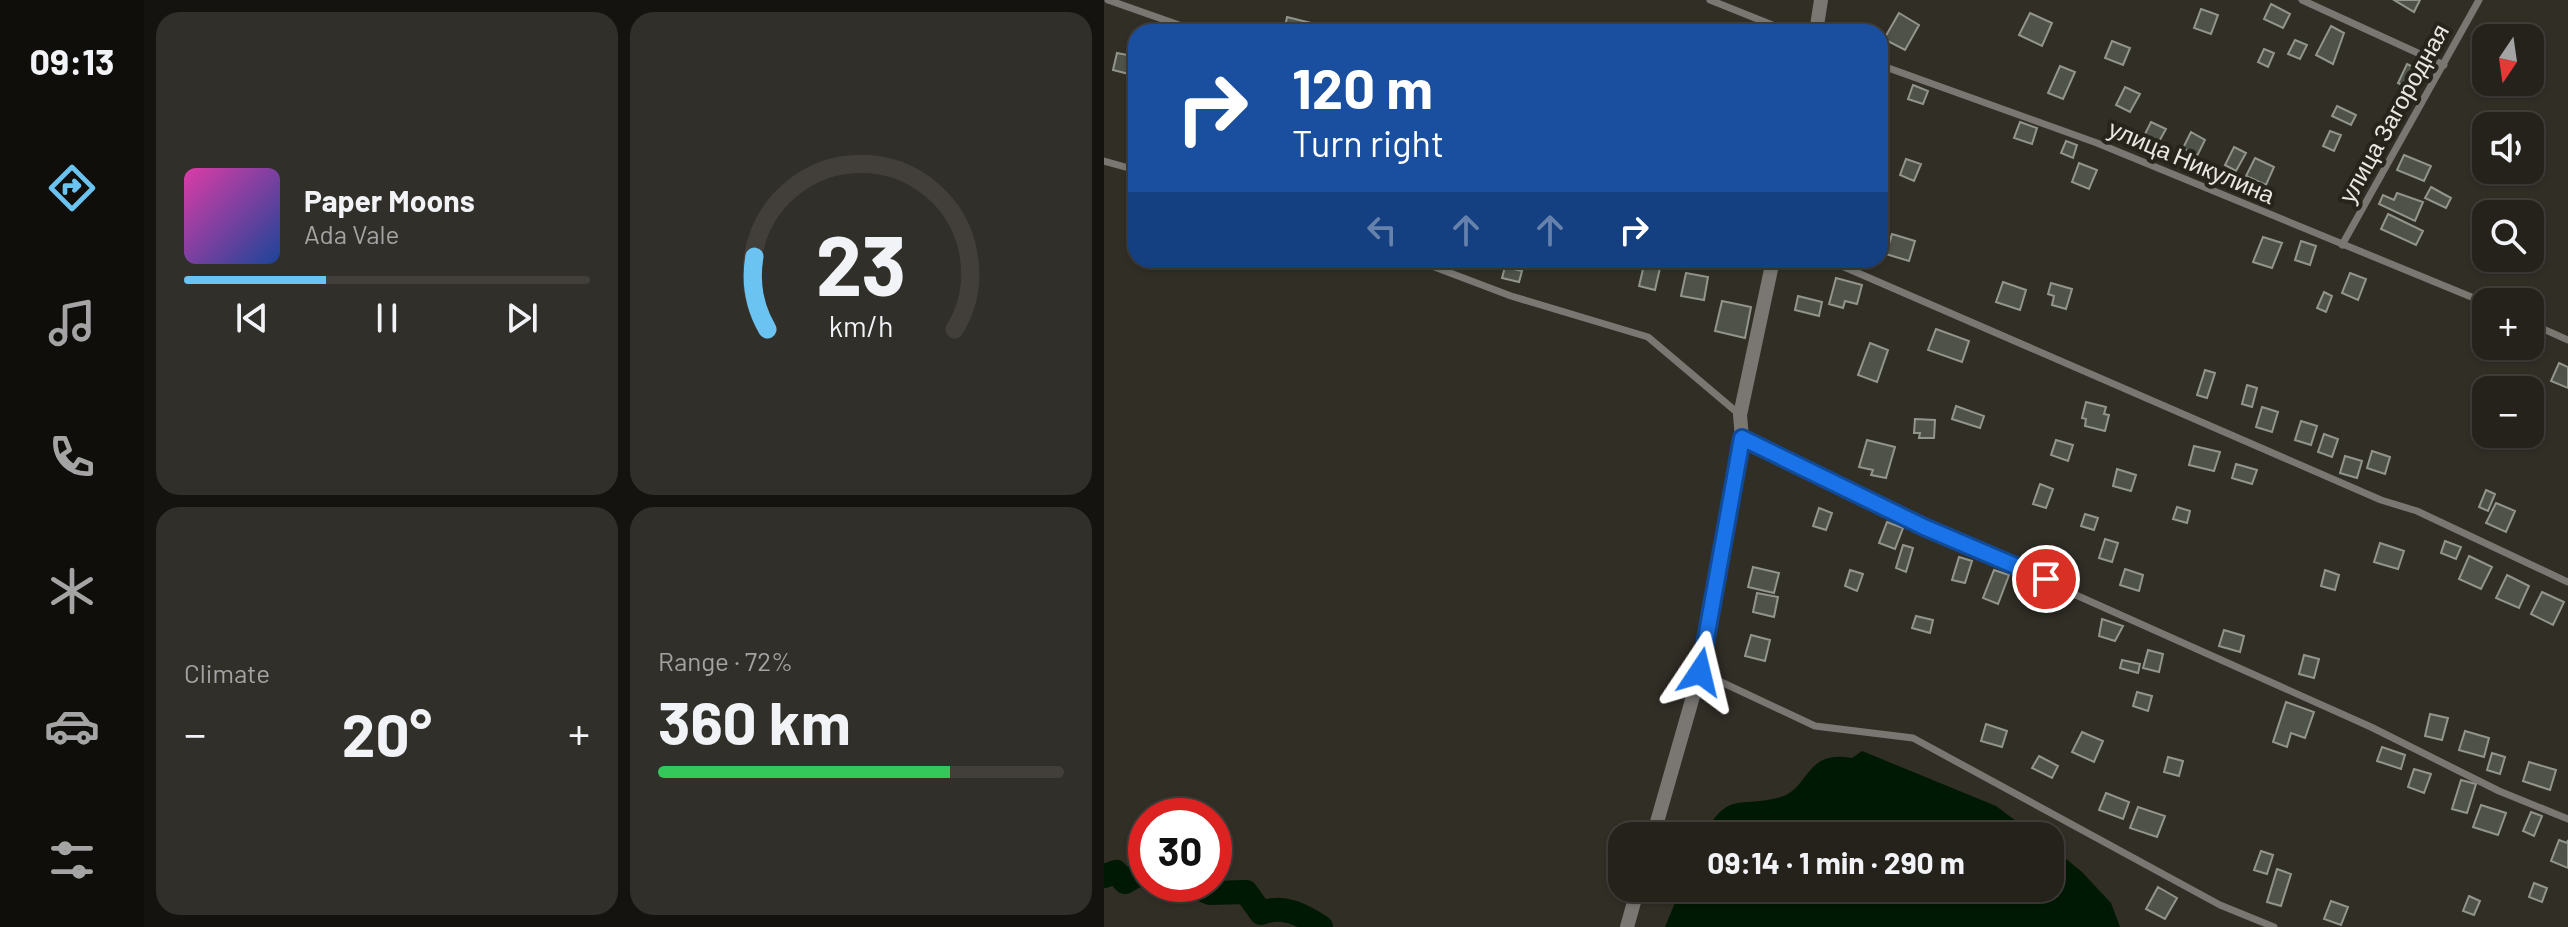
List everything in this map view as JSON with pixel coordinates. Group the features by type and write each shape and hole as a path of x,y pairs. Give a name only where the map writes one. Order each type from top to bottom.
{"street":[{"path":"1817,24 1821,0"},
{"path":"1740,415 1771,268"},
{"path":"1657,822 1700,672 1742,438"},
{"path":"1627,927 1634,902"}],"lane":[{"path":"1108,0 1176,24"},
{"path":"1710,0 1770,24"},
{"path":"2302,0 2444,65"},
{"name":"улица Загородная","path":"2342,245 2479,0"},
{"name":"улица Никулина","path":"1888,68 2097,143 2472,297"},
{"path":"1104,161 1128,168"},
{"path":"1437,268 1511,296 1648,337 1740,415 1742,438 1924,527 2371,727 2499,791 2568,819"},
{"path":"1846,268 2381,500 2417,511 2568,582"},
{"path":"2544,329 2568,340"},
{"path":"1700,672 1815,726 1913,738 2220,905 2274,927"}],"shaded area":[{"path":"1862,751 1996,806 2017,822 1711,822 1728,806 1736,803 1781,797 1798,786 1825,759 1852,758"},
{"path":"2064,857 2111,903 2120,927 1665,927 1675,902 2064,902"}],"building":[{"path":"2394,0 2420,0 2414,12"},
{"path":"2271,4 2290,14 2283,28 2264,19"},
{"path":"2201,9 2218,15 2211,34 2194,28"},
{"path":"1899,13 1919,25 1905,50 1888,41 1888,32"},
{"path":"2030,13 2052,23 2042,46 2019,35"},
{"path":"1287,17 1311,23 1311,24 1286,24"},
{"path":"2331,26 2344,33 2333,64 2316,55"},
{"path":"2295,40 2307,45 2300,59 2288,54"},
{"path":"2112,41 2130,48 2123,65 2105,58"},
{"path":"2264,49 2274,53 2268,67 2258,62"},
{"path":"1117,53 1128,55 1128,74 1113,70"},
{"path":"2407,64 2425,73 2415,92 2398,83"},
{"path":"2060,66 2075,72 2063,99 2048,93"},
{"path":"1913,85 1928,91 1923,104 1908,99"},
{"path":"2125,87 2140,94 2130,112 2116,105"},
{"path":"2337,106 2356,115 2351,125 2332,116"},
{"path":"2020,122 2037,128 2032,144 2014,138"},
{"path":"2151,122 2166,129 2156,147 2142,140"},
{"path":"2330,131 2341,135 2334,151 2323,146"},
{"path":"2191,132 2205,140 2197,156 2183,148"},
{"path":"2066,141 2077,145 2073,158 2061,153"},
{"path":"2234,147 2246,153 2236,171 2225,165"},
{"path":"2404,155 2431,166 2424,181 2397,170"},
{"path":"2255,158 2274,167 2266,185 2246,176"},
{"path":"1906,159 1921,164 1914,181 1900,175"},
{"path":"2079,163 2097,170 2089,189 2072,182"},
{"path":"2431,187 2451,198 2446,208 2425,198"},
{"path":"2397,193 2423,202 2415,221 2379,204 2383,195 2394,200"},
{"path":"2388,214 2423,231 2416,245 2381,229"},
{"path":"1892,234 1915,241 1909,261 1888,255"},
{"path":"2263,237 2282,243 2272,268 2253,262"},
{"path":"2301,241 2316,246 2310,265 2295,260"},
{"path":"1505,268 1522,271 1519,282 1502,278"},
{"path":"1643,268 1660,268 1655,290 1639,286"},
{"path":"1686,273 1708,277 1704,300 1681,296"},
{"path":"2350,273 2366,279 2358,300 2342,293"},
{"path":"1836,278 1862,285 1857,304 1845,301 1843,308 1829,304"},
{"path":"2003,282 2026,290 2020,310 1996,302"},
{"path":"2051,283 2072,289 2066,309 2052,305 2054,296 2048,294"},
{"path":"2324,292 2332,296 2326,312 2317,308"},
{"path":"1798,296 1822,302 1819,316 1795,310"},
{"path":"1722,301 1751,307 1745,338 1715,331"},
{"path":"1936,329 1969,341 1962,362 1928,350"},
{"path":"1870,343 1888,350 1877,382 1858,375"},
{"path":"2559,363 2568,367 2568,388 2551,381"},
{"path":"2205,370 2215,373 2207,398 2197,395"},
{"path":"2247,385 2257,388 2252,407 2242,404"},
{"path":"2086,402 2106,407 2104,414 2109,415 2105,431 2085,426 2086,419 2082,418"},
{"path":"1956,406 1984,416 1980,428 1952,419"},
{"path":"2262,407 2278,412 2272,432 2256,427"},
{"path":"1915,419 1935,420 1934,438 1919,438 1920,433 1914,433"},
{"path":"2301,421 2317,426 2311,445 2295,440"},
{"path":"2324,434 2338,439 2332,457 2318,452"},
{"path":"1867,440 1895,447 1886,478 1871,475 1873,470 1859,467"},
{"path":"2056,440 2073,445 2068,461 2051,455"},
{"path":"2194,446 2220,452 2214,471 2189,465"},
{"path":"2372,451 2390,457 2385,474 2367,468"},
{"path":"2345,456 2362,461 2357,478 2340,473"},
{"path":"2236,464 2257,470 2252,484 2232,478"},
{"path":"2117,469 2136,475 2131,491 2113,486"},
{"path":"2040,484 2053,489 2046,508 2033,504"},
{"path":"2486,490 2495,494 2488,511 2479,507"},
{"path":"2496,503 2515,511 2506,532 2486,523"},
{"path":"2177,507 2190,511 2187,523 2173,519"},
{"path":"1819,508 1832,513 1826,530 1813,526"},
{"path":"2085,514 2098,518 2094,530 2081,526"},
{"path":"1887,522 1903,528 1895,549 1879,543"},
{"path":"2105,539 2118,543 2112,562 2099,558"},
{"path":"2445,541 2461,547 2456,559 2441,553"},
{"path":"2380,543 2404,551 2398,569 2374,562"},
{"path":"1903,545 1913,548 1906,572 1896,568"},
{"path":"2469,556 2492,567 2481,589 2459,579"},
{"path":"1959,557 1972,561 1965,583 1952,580"},
{"path":"1753,567 1779,573 1774,593 1748,587"},
{"path":"2125,569 2143,575 2139,591 2120,585"},
{"path":"1850,570 1863,574 1857,591 1845,586"},
{"path":"1994,570 2009,575 1998,604 1983,598"},
{"path":"2325,570 2339,575 2335,590 2321,586"},
{"path":"2507,575 2529,586 2519,608 2496,598"},
{"path":"2542,592 2564,602 2553,625 2531,614"},
{"path":"1757,593 1778,597 1774,617 1753,612"},
{"path":"1916,616 1933,620 1930,633 1912,628"},
{"path":"2102,619 2123,626 2115,641 2099,636"},
{"path":"2224,630 2244,636 2240,652 2219,646"},
{"path":"1751,635 1770,640 1765,661 1745,656"},
{"path":"2148,650 2163,654 2159,672 2143,668"},
{"path":"2304,655 2319,659 2314,678 2299,674"},
{"path":"2122,660 2140,664 2138,673 2120,668"},
{"path":"2137,692 2152,696 2148,711 2133,706"},
{"path":"2286,702 2314,712 2305,738 2291,733 2287,747 2273,742"},
{"path":"2430,714 2448,718 2442,740 2425,736"},
{"path":"1986,724 2007,731 2002,747 1981,741"},
{"path":"2465,731 2489,738 2484,757 2459,750"},
{"path":"2082,732 2103,741 2094,762 2072,752"},
{"path":"2382,747 2405,755 2401,769 2377,761"},
{"path":"2492,753 2505,757 2500,774 2487,770"},
{"path":"2039,756 2058,766 2052,778 2032,768"},
{"path":"2168,757 2183,761 2179,776 2164,772"},
{"path":"2529,762 2556,770 2550,790 2523,781"},
{"path":"2414,769 2431,774 2424,793 2408,787"},
{"path":"2461,780 2476,784 2467,813 2452,809"},
{"path":"2106,793 2129,802 2123,819 2099,810"},
{"path":"2481,805 2506,813 2498,835 2473,827"},
{"path":"2138,807 2165,816 2157,837 2130,828"},
{"path":"2531,812 2542,816 2534,836 2523,831"},
{"path":"2559,840 2567,843 2568,840 2568,868 2551,861"},
{"path":"2261,851 2273,855 2267,874 2254,870"},
{"path":"2277,869 2291,874 2281,906 2267,902"},
{"path":"2534,883 2547,888 2542,902 2529,897"},
{"path":"2158,887 2177,898 2165,919 2146,909"},
{"path":"2469,896 2480,901 2474,915 2463,911"},
{"path":"2331,901 2348,907 2341,925 2324,919"}],"waterway":[{"path":"1104,876 1116,872 1125,882 1128,880"},
{"path":"1232,892 1246,892 1261,913 1285,910 1321,927"}],"route":[{"path":"1700,672 1742,438 1924,527 2046,579"}]}
